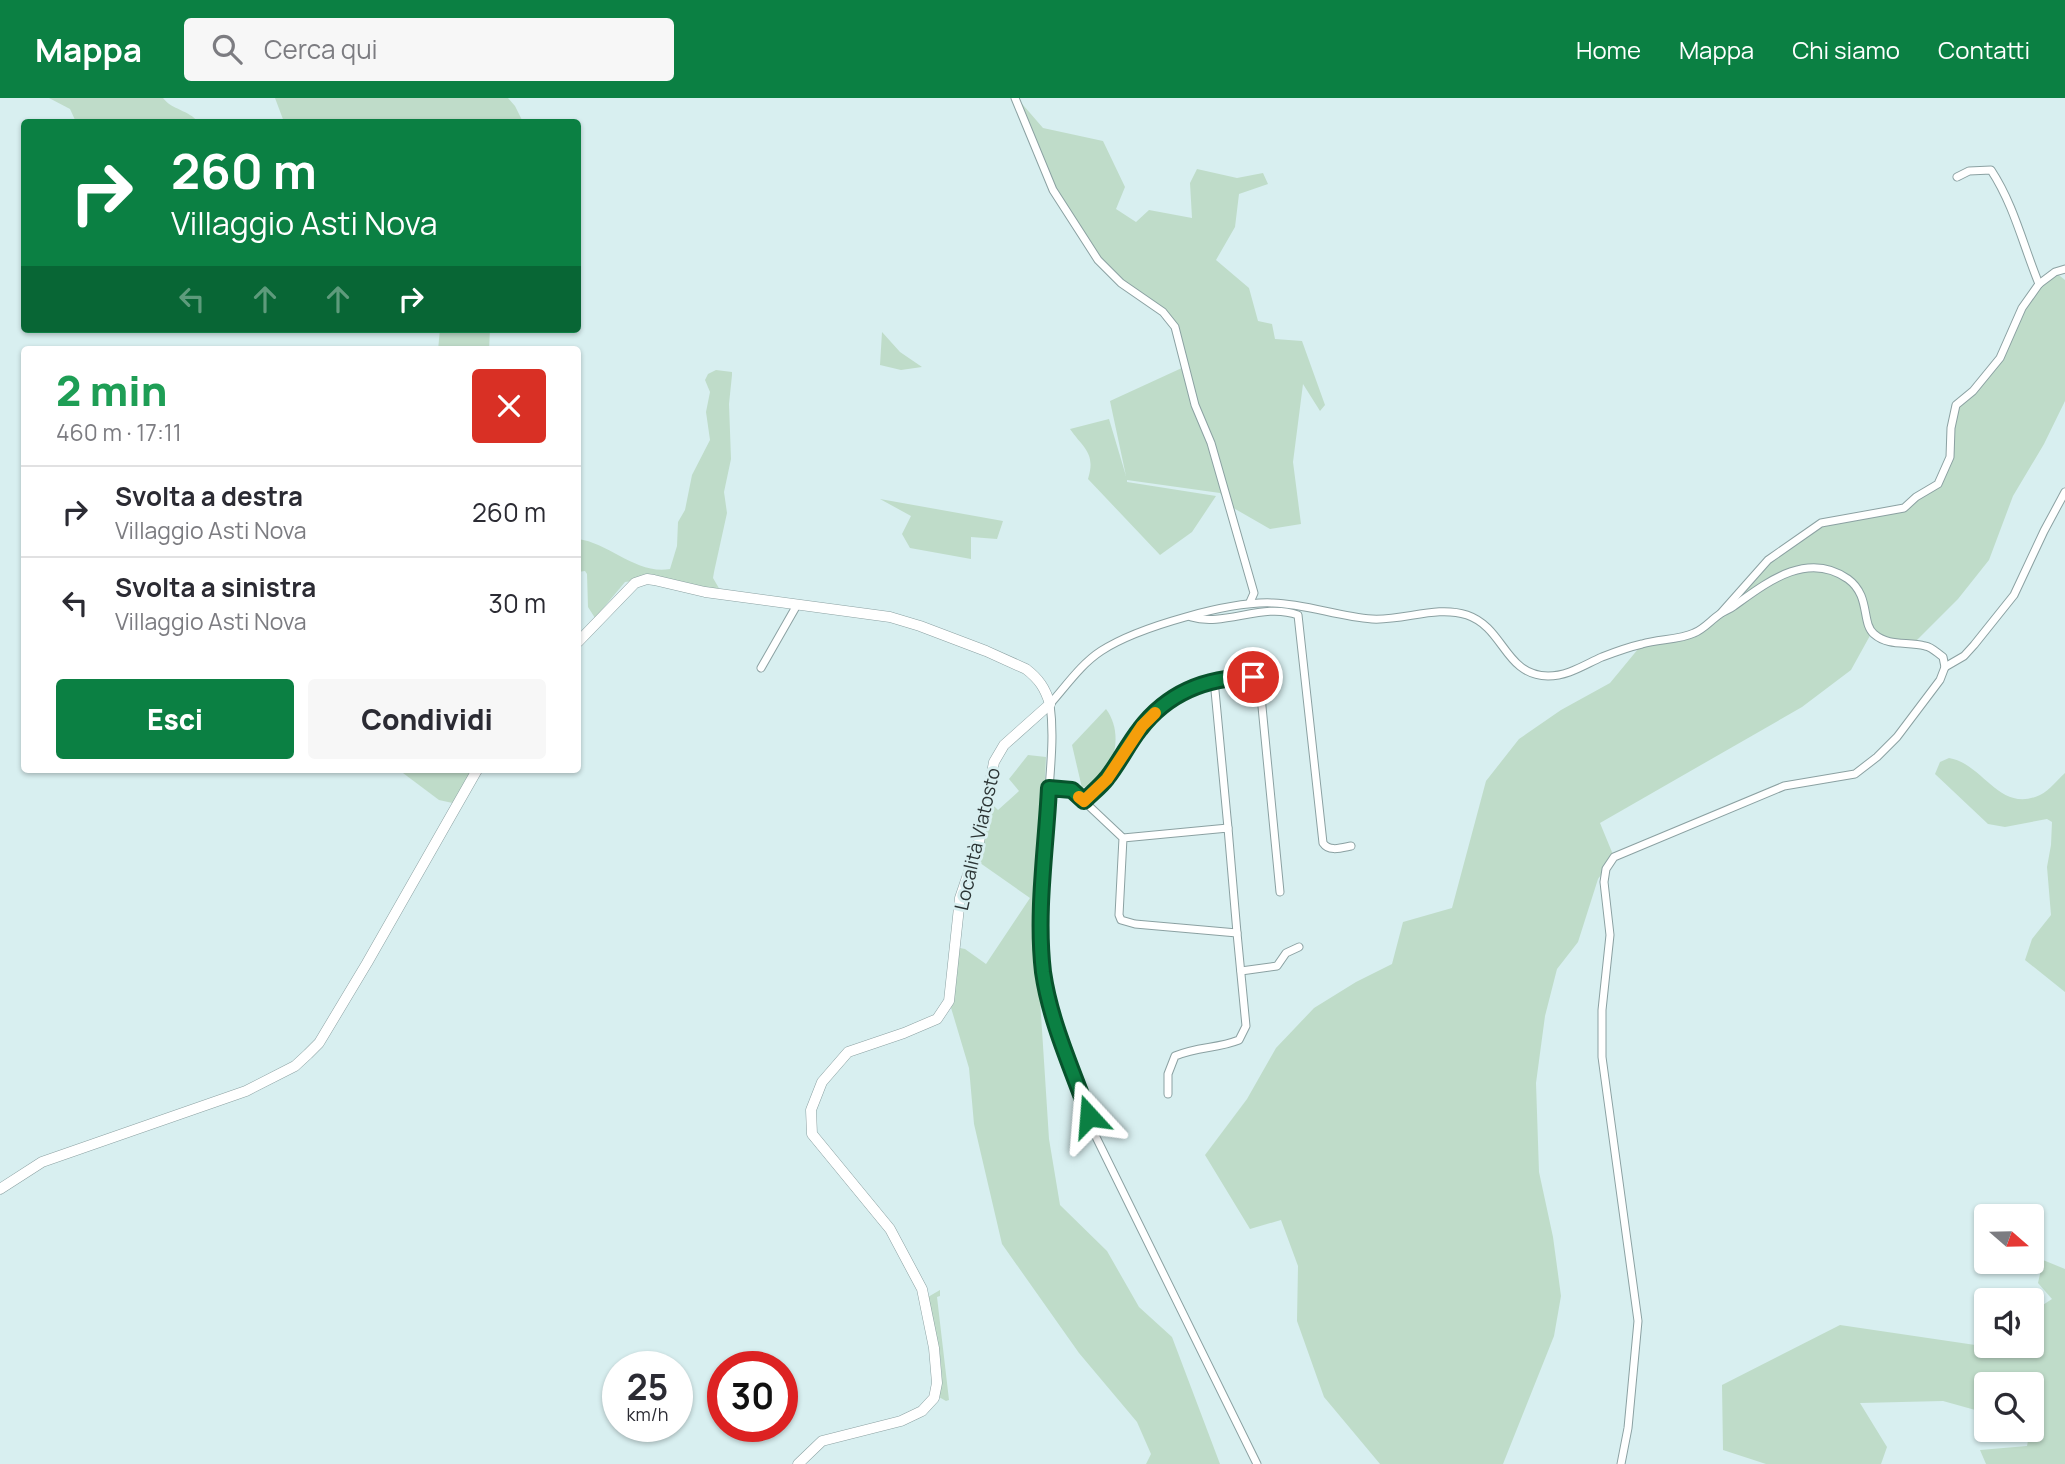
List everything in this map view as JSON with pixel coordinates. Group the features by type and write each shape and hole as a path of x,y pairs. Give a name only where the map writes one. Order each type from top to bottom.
{"street":[{"path":"1015,98 1053,190 1098,260 1121,283 1163,312 1175,327 1195,405 1211,443 1254,593 1253,598 1246,604"},
{"path":"1957,177 1969,171 1991,170 2006,193 2039,284"},
{"path":"1050,704 1085,663 1100,652 1144,631 1253,602 1289,604 1373,619 1429,612 1459,613 1491,629 1520,668 1535,674 1552,676 1569,673 1605,656 1643,643 1694,634 1720,613 1768,561 1821,523 1904,508 1938,484 1950,457 1951,428 1956,405 1973,391 2000,358 2022,308 2039,284 2055,272 2065,269"},
{"path":"1945,667 1964,656 1975,645 2014,595 2043,531 2065,492"},
{"path":"1621,1464 1628,1428 1638,1321 1602,1057 1602,1010 1610,935 1604,882 1606,869 1614,857 1784,786 1855,774 1897,737 1940,680 1945,667 1943,657 1931,648 1889,642 1876,636 1867,622 1865,604 1857,589 1849,579 1828,570 1799,568 1780,575 1731,609 1720,613"},
{"path":"581,639 627,591 641,580 654,580 705,592 890,617 986,651 1038,677 1050,704 1053,739 1041,935 1048,995 1096,1137 1257,1464"},
{"path":"761,668 797,605"},
{"path":"1191,617 1209,620 1269,612 1298,615 1323,843 1327,848 1333,849 1351,846"},
{"path":"1084,801 1107,779 1142,726 1166,703 1187,690 1214,680 1253,677 1260,685 1280,892"},
{"path":"1168,1094 1168,1074 1175,1056 1194,1048 1224,1046 1239,1040 1246,1026 1214,680"},
{"name":"Località Viatosto","path":"798,1464 822,1441 901,1421 922,1411 934,1398 937,1383 934,1348 922,1289 890,1229 812,1134 811,1110 822,1082 848,1052 937,1019 949,1001 960,898 979,842 994,762 1004,745 1050,704"},
{"path":"0,1189 42,1162 246,1091 295,1066 319,1042 475,773"},
{"path":"1049,788 1072,790 1123,838 1228,828"},
{"path":"1123,838 1119,915 1121,920 1135,924 1237,933"},
{"path":"1241,971 1277,966 1286,953 1299,947"}],"green space":[{"path":"49,98 163,98 195,119 75,119 70,109"},
{"path":"275,98 508,98 522,119 283,119"},
{"path":"1017,98 1043,128 1103,141 1125,187 1116,209 1136,222 1149,210 1192,218 1190,183 1197,169 1237,178 1263,173 1268,184 1239,194 1235,227 1216,260 1249,288 1258,321 1272,324 1275,339 1302,341 1325,405 1320,411 1303,384 1293,462 1301,524 1270,529 1230,506 1220,493 1127,480 1216,496 1192,532 1160,555 1088,479 1090,457 1070,429 1109,419 1126,476 1110,401 1184,367 1169,318 1109,273 1053,190"},
{"path":"2055,272 2065,280 2065,401 2044,444 2013,496 1989,560 1958,599 1913,644 1901,644 1872,632 1851,670 1802,707 1600,823 1614,857 1598,879 1578,942 1557,969 1545,1016 1536,1083 1539,1172 1553,1237 1561,1296 1554,1336 1503,1464 1380,1464 1324,1397 1297,1321 1298,1266 1281,1220 1250,1229 1205,1155 1247,1099 1276,1048 1314,1008 1392,964 1403,922 1452,908 1486,781 1519,739 1561,710 1610,683 1643,643 1694,633 1713,620 1767,562 1821,523 1904,508 1938,484 1950,457 1956,405 2000,358 2022,308 2039,284"},
{"path":"882,332 900,352 922,367 901,370 880,365"},
{"path":"440,333 490,333 489,346 438,346"},
{"path":"716,370 732,372 729,404 731,459 724,492 727,513 713,578 720,590 647,579 625,582 595,618 588,607 587,574 581,572 581,540 646,567 670,569 677,546 678,522 685,510 692,475 710,440 706,412 710,392 705,380 708,374"},
{"path":"880,499 1003,521 997,539 971,537 971,559 910,548 902,534 911,516"},
{"path":"1106,709 1115,731 1114,754 1102,775 1082,788 1072,745"},
{"path":"1028,755 1046,757 1037,952 1049,1139 1060,1205 1107,1251 1139,1307 1172,1337 1220,1464 1146,1464 1151,1454 1137,1422 1079,1353 1002,1244 974,1124 969,1068 949,1001 955,947 965,949 986,964 1030,898 973,858 988,800 998,810 1019,791 1009,779"},
{"path":"1949,758 1961,762 2002,793 2013,798 2026,799 2040,795 2065,773 2065,992 2025,960 2032,939 2051,915 2047,867 2052,822 2047,819 2005,827 1988,824 1935,774 1940,762"},
{"path":"403,773 475,773 457,804 439,800"},
{"path":"2044,1260 2065,1269 2065,1464 1986,1464 1980,1450 2044,1442 2044,1372 1974,1372 1974,1410 1943,1401 1860,1403 1887,1447 1881,1464 1766,1464 1723,1450 1722,1385 1840,1325 1974,1345 1974,1358 2044,1358 2044,1304 2052,1299 2038,1283 2040,1274 2044,1274"},
{"path":"940,1290 940,1296 937,1297 949,1400 946,1401 939,1397 941,1360 928,1297"}],"slow traffic":[{"path":"1079,797 1084,801 1107,779 1142,726 1155,713"}],"route":[{"path":"1089,1116 1059,1031 1044,974 1041,935 1049,788 1072,790 1084,801 1107,779 1142,726 1166,703 1187,690 1214,680 1253,677"}]}
